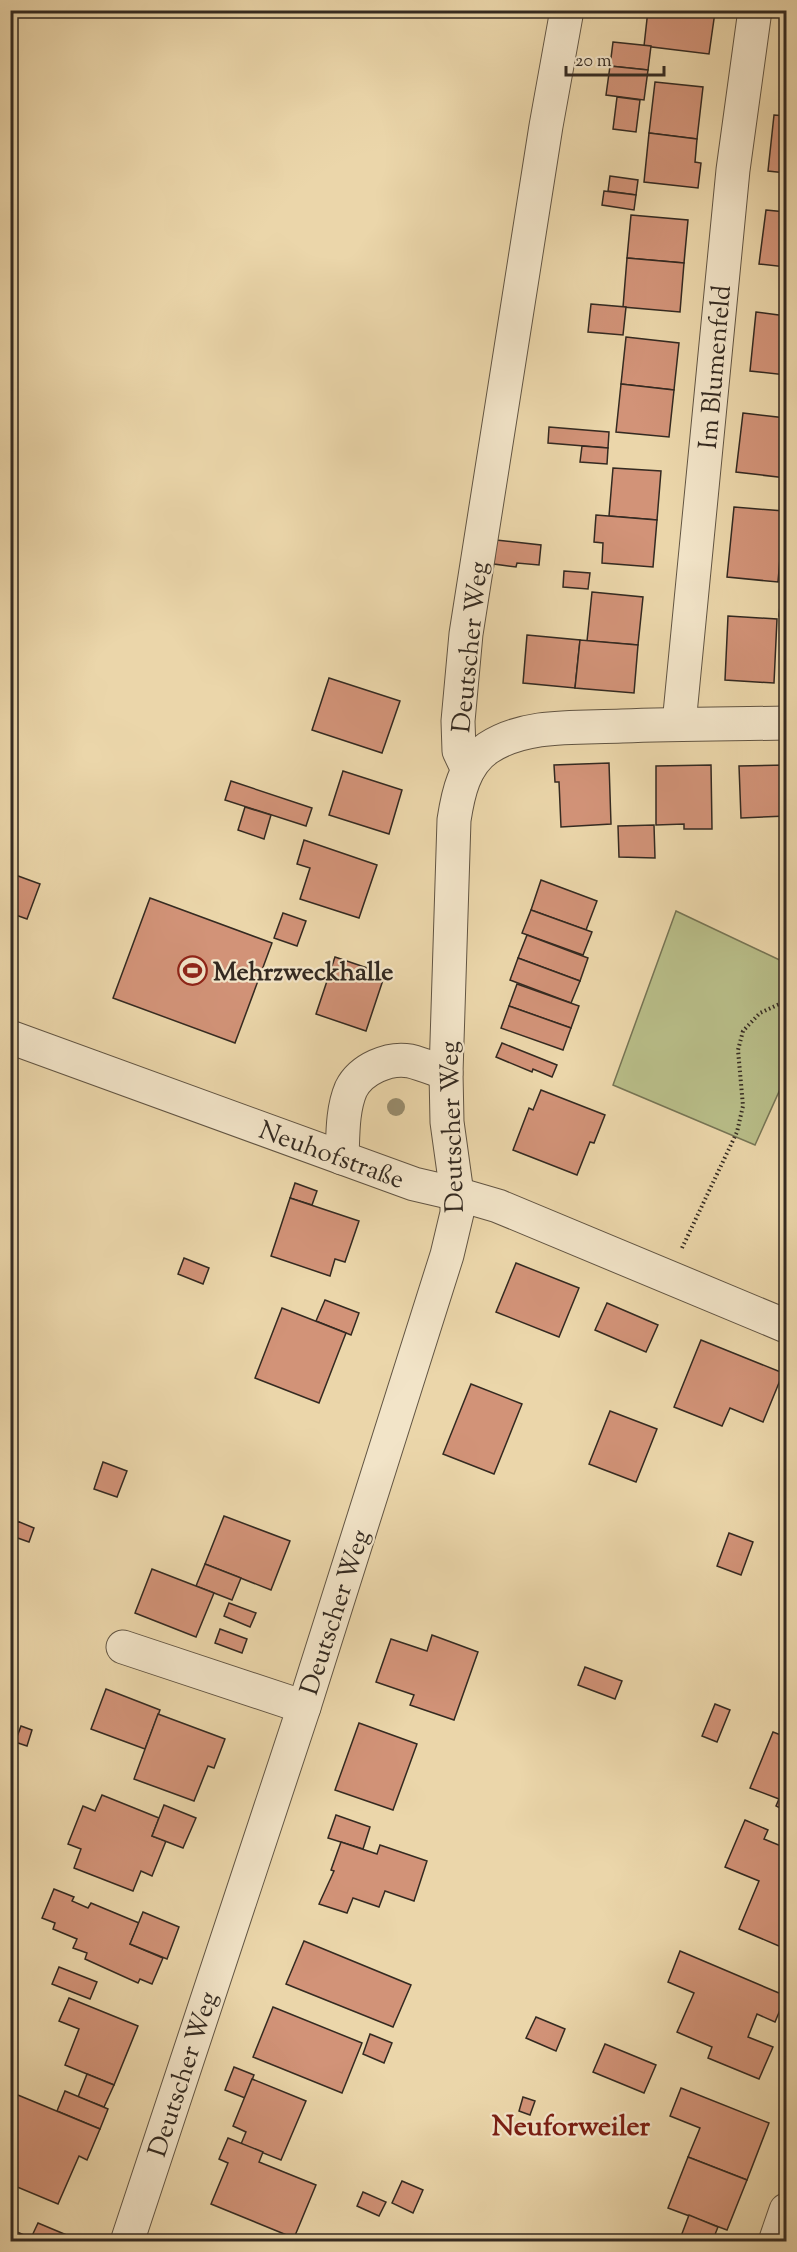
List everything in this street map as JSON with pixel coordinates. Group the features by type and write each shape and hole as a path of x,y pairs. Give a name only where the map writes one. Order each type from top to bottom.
{"street":[{"name":"Deutscher Weg","path":"127,2241 304,1707 447,1254 457,1213 457,1194 450,1153 446,1072 454,820 458,792 468,770 459,752 458,721 466,634 546,126 567,10"},
{"name":"Im Blumenfeld","path":"679,724 733,170 755,10"},
{"path":"468,770 486,749 511,736 544,729 786,723"},
{"name":"Neuhofstraße","path":"10,1037 414,1184 498,1206 533,1219 786,1326"},
{"path":"342,1158 343,1123 352,1088 368,1070 384,1061 408,1061 446,1072"},
{"path":"123,1647 304,1707"},
{"path":"775,2241 786,2210"}],"path":[{"path":"668,1276 737,1132 743,1106 738,1050 743,1031 760,1013 786,1001"}],"green space":[{"path":"676,911 786,963 786,1076 755,1145 613,1085"}],"building":[{"path":"648,10 715,12 709,54 644,46"},
{"path":"613,42 651,46 648,70 610,66"},
{"path":"610,66 648,70 644,100 606,95"},
{"path":"655,82 703,87 697,139 649,133"},
{"path":"617,97 640,100 636,132 613,129"},
{"path":"774,115 786,116 786,173 768,171"},
{"path":"649,133 697,139 695,162 701,163 698,188 644,182"},
{"path":"610,176 638,180 636,195 608,191"},
{"path":"604,191 636,195 634,210 602,205"},
{"path":"766,210 786,212 786,267 759,264"},
{"path":"631,215 688,220 684,263 627,258"},
{"path":"627,258 684,263 680,312 623,307"},
{"path":"591,304 626,307 623,335 588,332"},
{"path":"756,312 786,316 786,375 750,371"},
{"path":"626,337 679,343 674,390 621,384"},
{"path":"621,384 674,390 669,437 616,432"},
{"path":"743,413 786,418 786,478 736,472"},
{"path":"549,427 609,432 608,448 548,443"},
{"path":"582,446 608,448 607,464 580,462"},
{"path":"613,468 661,471 657,520 609,516"},
{"path":"734,507 784,511 778,582 727,577"},
{"path":"596,515 657,520 653,567 602,563 603,543 594,542"},
{"path":"496,540 541,545 539,565 517,563 516,567 494,564"},
{"path":"564,571 590,573 588,589 563,587"},
{"path":"782,584 786,585 786,616 779,616"},
{"path":"592,592 643,597 638,645 587,641"},
{"path":"728,616 777,619 774,683 725,680"},
{"path":"527,635 580,640 575,688 523,683"},
{"path":"580,640 638,645 634,693 575,688"},
{"path":"329,678 400,701 382,753 312,730"},
{"path":"609,763 611,824 561,827 559,782 555,782 554,765"},
{"path":"711,765 712,829 684,829 684,824 656,825 656,766"},
{"path":"786,765 786,816 741,818 739,766"},
{"path":"343,771 402,790 389,834 329,815"},
{"path":"231,781 312,808 306,826 225,800"},
{"path":"245,807 271,815 264,839 238,830"},
{"path":"654,825 655,858 619,857 618,826"},
{"path":"304,840 377,865 359,918 300,899 310,868 297,864"},
{"path":"10,873 40,884 27,919 10,913"},
{"path":"541,880 597,901 586,930 531,910"},
{"name":"Mehrzweckhalle","path":"150,898 272,943 235,1043 113,998"},
{"path":"531,910 592,932 583,955 522,933"},
{"path":"283,913 306,921 297,946 274,938"},
{"path":"527,935 588,958 580,981 518,958"},
{"path":"335,957 385,974 366,1031 316,1014"},
{"path":"518,958 580,981 571,1003 510,980"},
{"path":"517,984 579,1006 571,1028 509,1006"},
{"path":"509,1006 571,1028 563,1050 501,1028"},
{"path":"502,1043 557,1065 552,1077 533,1069 532,1072 496,1057"},
{"path":"541,1090 605,1115 594,1143 590,1142 577,1175 513,1150 529,1108 533,1110"},
{"path":"295,1183 317,1191 312,1205 290,1198"},
{"path":"290,1198 359,1221 345,1262 335,1259 330,1276 271,1256"},
{"path":"184,1258 209,1268 203,1284 178,1274"},
{"path":"516,1263 579,1288 559,1337 496,1312"},
{"path":"325,1300 359,1313 351,1335 316,1321"},
{"path":"607,1303 658,1325 646,1352 595,1330"},
{"path":"282,1308 346,1333 319,1403 255,1378"},
{"path":"701,1340 783,1373 763,1422 730,1408 722,1426 674,1407"},
{"path":"471,1384 522,1404 494,1474 443,1454"},
{"path":"610,1411 657,1429 636,1482 589,1464"},
{"path":"103,1462 127,1471 117,1497 94,1489"},
{"path":"224,1516 290,1541 271,1590 205,1564"},
{"path":"17,1521 34,1528 29,1542 12,1536"},
{"path":"729,1533 753,1542 741,1575 717,1566"},
{"path":"205,1564 241,1578 232,1600 196,1586"},
{"path":"152,1569 214,1593 196,1637 135,1613"},
{"path":"229,1603 256,1613 250,1627 224,1616"},
{"path":"220,1629 247,1639 242,1653 215,1643"},
{"path":"432,1635 478,1652 454,1720 410,1705 414,1695 376,1682 391,1639 427,1651"},
{"path":"585,1667 622,1681 615,1699 578,1685"},
{"path":"106,1689 160,1710 145,1749 91,1729"},
{"path":"715,1704 730,1710 717,1742 702,1736"},
{"path":"158,1714 225,1739 214,1768 208,1766 194,1801 134,1779"},
{"path":"359,1723 417,1744 393,1810 335,1790"},
{"path":"21,1726 32,1730 27,1746 15,1742"},
{"path":"773,1732 786,1737 786,1811 776,1806 779,1799 750,1788"},
{"path":"102,1795 159,1818 152,1836 166,1841 152,1876 141,1871 133,1891 74,1868 81,1849 68,1844 83,1806 95,1811"},
{"path":"164,1805 196,1818 183,1848 152,1836"},
{"path":"336,1815 370,1827 363,1849 328,1838"},
{"path":"745,1820 768,1830 764,1839 786,1848 786,1949 739,1929 759,1881 725,1867"},
{"path":"341,1842 377,1854 380,1845 427,1861 414,1901 385,1891 379,1907 353,1898 347,1913 319,1904 334,1871 331,1870"},
{"path":"54,1889 74,1897 72,1901 88,1908 91,1903 139,1923 130,1944 163,1958 152,1984 140,1979 138,1983 85,1959 87,1953 73,1948 77,1939 53,1929 55,1923 42,1918"},
{"path":"143,1912 179,1927 167,1959 130,1944"},
{"path":"304,1941 411,1985 393,2027 286,1984"},
{"path":"680,1951 786,1996 775,2022 757,2014 748,2037 773,2047 759,2079 708,2058 712,2047 677,2032 694,1993 668,1982"},
{"path":"59,1967 97,1982 90,1999 52,1984"},
{"path":"69,1998 138,2026 114,2085 65,2065 79,2029 59,2021"},
{"path":"273,2007 362,2043 342,2093 253,2057"},
{"path":"536,2017 565,2029 556,2051 526,2038"},
{"path":"370,2034 392,2043 384,2063 363,2054"},
{"path":"605,2044 656,2065 644,2093 593,2072"},
{"path":"234,2067 254,2075 245,2098 225,2090"},
{"path":"87,2074 114,2085 104,2107 78,2097"},
{"path":"252,2079 306,2101 281,2160 241,2144 246,2132 233,2126"},
{"path":"681,2088 769,2123 747,2180 688,2157 700,2128 670,2116"},
{"path":"65,2091 108,2109 100,2129 57,2111"},
{"path":"13,2093 100,2129 87,2160 79,2156 58,2204 10,2184 10,2176 17,2160 10,2157 10,2098"},
{"path":"523,2097 535,2101 530,2115 519,2111"},
{"path":"228,2138 263,2152 259,2162 316,2185 294,2238 211,2204 228,2163 219,2159"},
{"path":"688,2157 747,2180 727,2230 668,2208"},
{"path":"402,2181 423,2190 413,2213 392,2203"},
{"path":"363,2192 386,2202 379,2216 357,2206"},
{"path":"689,2215 718,2227 712,2242 685,2242 680,2239"},
{"path":"38,2223 69,2236 67,2242 40,2242 31,2238"},
{"path":"10,2229 31,2238 40,2242 10,2242"}],"place":[{"name":"Mehrzweckhalle","path":"192,971"}],"district":[{"name":"Neuforweiler","path":"571,2125"}]}
